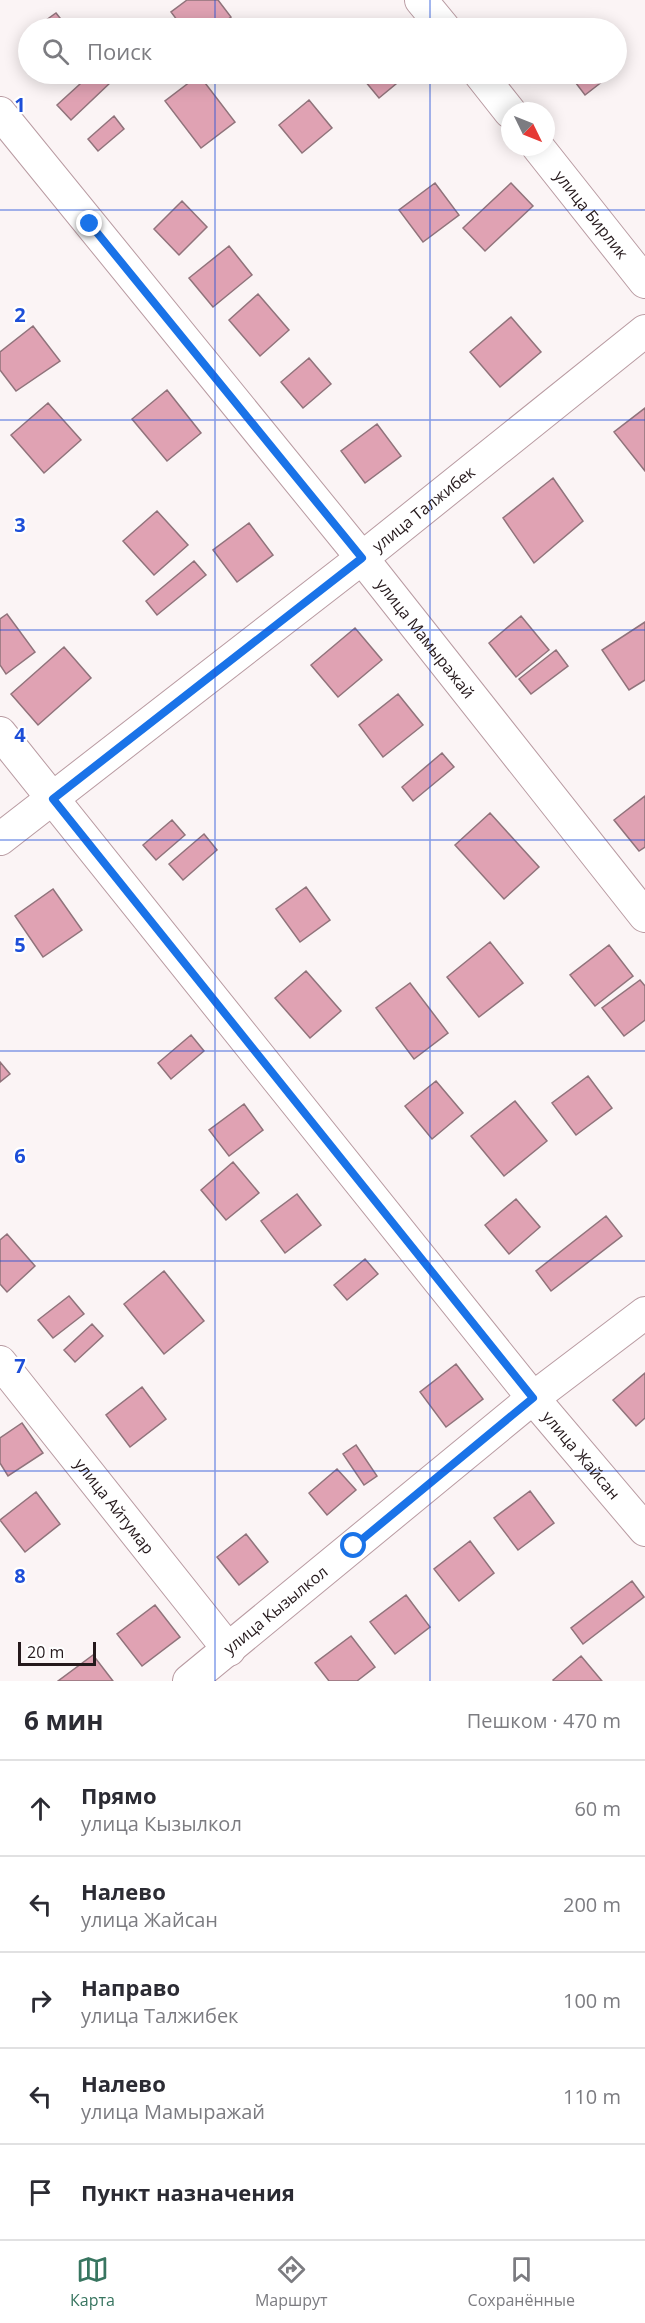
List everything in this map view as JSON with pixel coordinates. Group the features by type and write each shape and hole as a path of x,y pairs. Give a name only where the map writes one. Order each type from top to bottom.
{"street":[{"path":"421,0 436,18"},
{"path":"488,84 502,102"},
{"name":"улица Мамыражай","path":"0,113 362,558 645,916"},
{"name":"улица Бирлик","path":"545,156 645,282"},
{"name":"улица Талжибек","path":"0,839 362,558 645,332"},
{"name":"улица Жайсан","path":"0,733 533,1398 645,1530"},
{"name":"улица Кызылкол","path":"189,1681 533,1398 645,1313"},
{"name":"улица Айтумар","path":"0,1362 229,1650"}],"building":[{"path":"187,0 218,0 231,17 176,18 171,12"},
{"path":"56,13 60,18 49,18"},
{"path":"80,84 109,84 71,120 57,105"},
{"path":"187,84 206,84 235,122 201,148 165,101"},
{"path":"367,84 396,84 379,98"},
{"path":"577,84 599,84 585,95"},
{"path":"309,100 332,128 302,153 279,125"},
{"path":"114,116 124,129 98,151 88,139"},
{"path":"435,183 459,215 423,242 399,210"},
{"path":"511,183 533,206 485,251 463,228"},
{"path":"182,201 207,227 179,255 154,229"},
{"path":"229,246 252,275 213,307 189,278"},
{"path":"258,294 289,330 260,356 229,320"},
{"path":"511,317 541,352 500,387 470,352"},
{"path":"33,326 60,361 16,391 0,370 0,352"},
{"path":"309,358 331,384 303,408 281,382"},
{"path":"167,390 201,433 167,461 132,419"},
{"path":"48,403 81,440 44,473 11,435"},
{"path":"645,408 645,471 614,432"},
{"path":"377,424 401,456 365,483 341,451"},
{"path":"553,478 583,521 534,563 503,518"},
{"path":"157,511 188,545 154,575 123,541"},
{"path":"249,523 273,555 237,582 213,550"},
{"path":"194,561 206,575 157,615 146,601"},
{"path":"7,614 35,652 6,674 0,665 0,619"},
{"path":"521,616 549,650 516,677 489,643"},
{"path":"645,622 645,680 629,690 602,650"},
{"path":"355,628 382,660 338,697 311,665"},
{"path":"64,647 91,678 38,725 11,694"},
{"path":"556,650 568,666 531,694 519,679"},
{"path":"398,694 423,725 383,757 359,725"},
{"path":"442,753 454,767 413,801 402,787"},
{"path":"645,796 645,847 639,851 614,820"},
{"path":"490,813 539,867 504,899 455,845"},
{"path":"172,820 185,835 156,860 143,845"},
{"path":"204,834 217,850 183,880 169,864"},
{"path":"306,887 330,920 300,942 276,909"},
{"path":"53,889 82,930 43,957 15,916"},
{"path":"490,942 523,983 479,1017 447,977"},
{"path":"609,945 633,976 595,1006 570,975"},
{"path":"306,971 341,1011 310,1038 275,998"},
{"path":"640,980 645,986 645,1020 624,1036 602,1008"},
{"path":"410,983 448,1033 414,1059 376,1008"},
{"path":"191,1035 204,1051 171,1079 158,1063"},
{"path":"0,1062 10,1074 0,1082"},
{"path":"588,1076 612,1108 576,1135 552,1103"},
{"path":"436,1081 463,1113 432,1139 405,1106"},
{"path":"515,1101 547,1141 504,1176 471,1136"},
{"path":"244,1104 263,1130 229,1156 209,1130"},
{"path":"233,1162 259,1193 226,1220 201,1190"},
{"path":"297,1194 321,1225 285,1253 261,1221"},
{"path":"516,1199 540,1227 509,1254 485,1225"},
{"path":"606,1216 622,1236 551,1291 536,1271"},
{"path":"7,1234 35,1266 7,1292 0,1284 0,1240"},
{"path":"365,1259 378,1274 347,1300 334,1285"},
{"path":"164,1271 204,1321 164,1354 124,1304"},
{"path":"69,1296 84,1314 53,1338 38,1320"},
{"path":"92,1324 103,1336 75,1362 64,1350"},
{"path":"456,1364 483,1399 446,1427 420,1392"},
{"path":"645,1373 645,1418 636,1426 613,1400"},
{"path":"142,1387 166,1419 130,1447 106,1415"},
{"path":"22,1423 43,1453 8,1476 0,1463 0,1438"},
{"path":"356,1445 377,1476 364,1485 343,1454"},
{"path":"337,1469 356,1490 327,1515 309,1493"},
{"path":"530,1491 554,1523 518,1550 494,1518"},
{"path":"36,1492 60,1524 25,1552 0,1520"},
{"path":"246,1534 268,1562 239,1585 217,1557"},
{"path":"470,1541 494,1573 459,1601 434,1569"},
{"path":"632,1581 644,1597 583,1644 571,1628"},
{"path":"406,1595 430,1627 395,1654 370,1622"},
{"path":"155,1605 180,1637 142,1666 117,1634"},
{"path":"351,1636 375,1667 357,1681 329,1681 315,1663"},
{"path":"93,1655 113,1681 58,1681"},
{"path":"581,1656 602,1681 553,1680"}],"route":[{"path":"90,224 362,558 53,799 533,1398 354,1546"}]}
